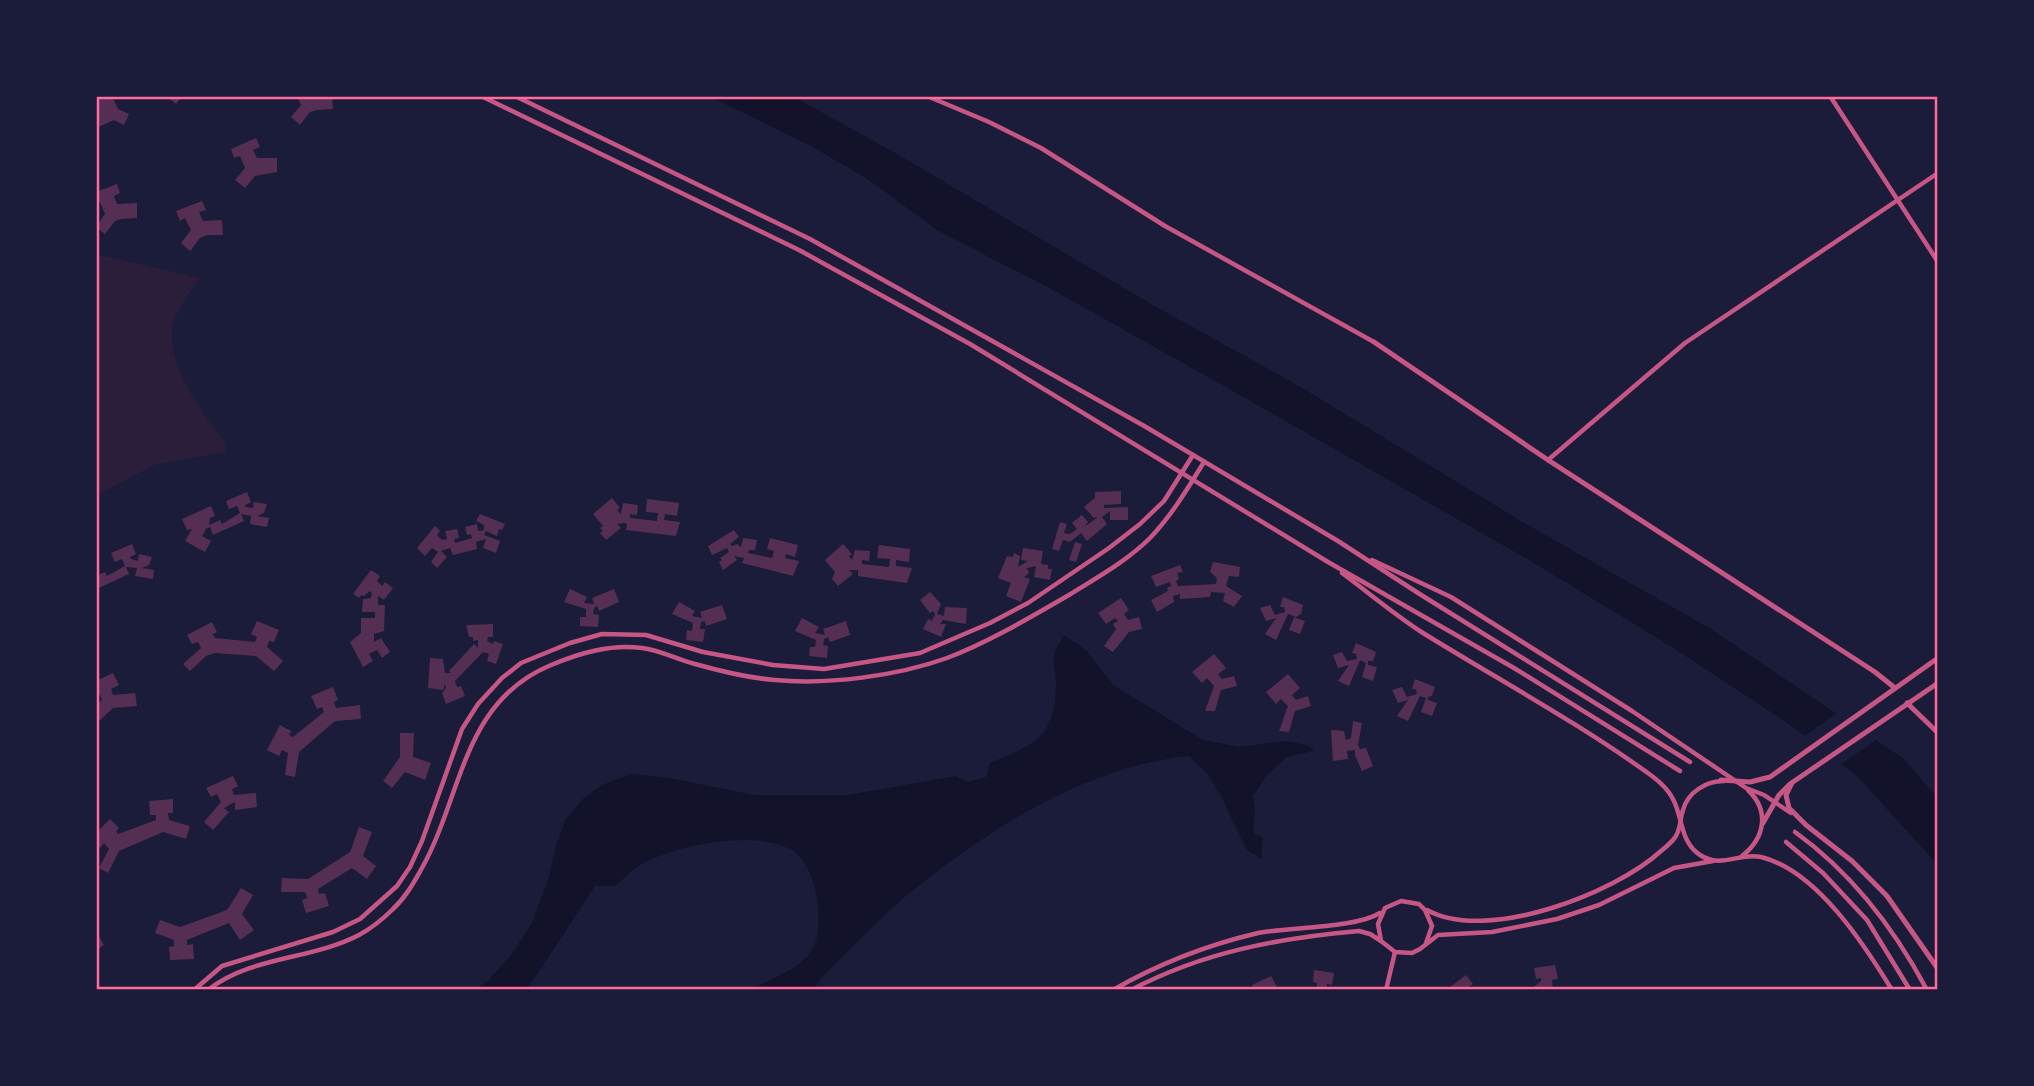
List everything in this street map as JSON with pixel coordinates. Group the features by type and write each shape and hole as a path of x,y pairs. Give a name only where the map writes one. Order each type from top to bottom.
{"street":[{"path":"481,96 799,250 970,344 1192,481 1514,668 1680,771"},
{"path":"516,96 810,239 1193,455 1355,552 1690,762"},
{"path":"927,96 1041,148 1165,226 1374,342 1548,460 1875,672 1895,688"},
{"path":"1830,96 1938,262"},
{"path":"1548,460 1685,343 1938,173"},
{"path":"194,990 222,966 333,932 360,919 397,886 410,867 422,841 462,729 478,704 502,678 521,663 570,643 601,634 646,635 715,654 773,665 824,669 920,653 989,623 1063,580 1140,524 1164,501 1193,455"},
{"path":"208,990 222,978 250,967 335,945 360,934 394,908 411,887 427,860 479,728 498,701 525,678 587,652 611,647 643,648 695,664 773,680 843,679 949,657 1051,605 1129,555 1149,539 1168,517 1204,462"},
{"path":"1355,552 1451,597 1632,710 1746,788 1761,809 1763,823"},
{"path":"1328,562 1415,627 1652,776 1673,798 1690,847 1701,856 1714,861"},
{"path":"1112,990 1192,953 1231,940 1261,933 1362,921 1384,911 1392,903 1401,901 1410,901 1440,918 1482,921 1529,914 1564,904 1610,885 1646,863 1676,836 1683,810 1697,789 1721,780 1761,781 1779,772 1938,658"},
{"path":"1741,857 1752,848 1775,801 1792,783 1938,683"},
{"path":"1907,703 1938,733"},
{"path":"1721,780 1775,801 1852,861 1886,896 1938,969"},
{"path":"1792,783 1786,795 1787,804 1806,825"},
{"path":"1795,832 1838,867 1868,898 1899,941 1927,990"},
{"path":"1786,842 1824,873 1867,920 1910,990"},
{"path":"1131,990 1214,955 1273,940 1359,931 1370,934 1395,953 1412,953 1433,936 1445,933 1492,932 1558,919 1599,905 1674,868 1757,856 1771,860 1804,880 1857,936 1892,990"},
{"path":"1425,910 1432,926 1426,943"},
{"path":"1381,942 1378,924 1384,911"},
{"path":"1386,990 1395,953"}],"shaded area":[{"path":"709,96 792,96 897,154 1151,304 1299,386 1526,524 1711,629 1904,759 1938,799 1938,865 1858,777 1792,726 1672,647 1529,560 1224,386 1053,290 937,230 869,180 811,146"},
{"path":"96,254 200,278 175,318 173,347 176,362 190,392 226,444 225,452 154,465 96,496"},
{"path":"1064,635 1086,650 1113,685 1203,740 1239,747 1286,741 1307,745 1314,751 1287,757 1267,775 1253,796 1253,833 1263,838 1261,859 1247,850 1207,773 1189,756 1151,762 1115,772 1044,802 978,842 892,908 823,976 813,990 751,990 807,957 816,939 818,906 812,877 801,857 781,845 741,840 674,851 640,865 615,886 595,886 524,990 473,990 488,981 512,954 532,923 549,877 565,820 583,799 602,785 631,774 669,778 754,795 848,795 956,776 968,782 986,777 990,763 1032,743 1048,726 1055,700 1054,654"}],"pier":[{"path":"1840,711 1879,738 1839,766 1802,738"}],"building":[{"path":"112,96 118,109 129,114 124,125 114,120 96,128 96,99"},
{"path":"166,96 182,96 176,104"},
{"path":"297,96 332,96 333,109 310,112 300,125 291,117 301,105"},
{"path":"256,138 260,147 253,150 257,158 277,158 277,172 255,176 245,188 235,180 245,168 240,156 234,158 231,149"},
{"path":"117,184 120,193 114,196 117,204 137,203 137,218 115,221 105,234 96,227 105,214 100,202 96,203 96,192"},
{"path":"202,201 206,210 199,212 203,221 222,220 223,235 200,238 190,251 181,243 191,230 185,218 180,221 176,211"},
{"path":"1121,491 1121,504 1104,505 1104,508 1128,507 1128,520 1110,520 1110,511 1102,517 1107,524 1087,541 1081,533 1070,542 1063,540 1059,551 1052,549 1060,522 1067,524 1064,533 1070,534 1077,529 1072,523 1082,515 1088,522 1084,527 1098,517 1094,518 1084,507 1095,498 1095,492"},
{"path":"247,492 251,502 245,505 246,507 253,508 254,502 267,504 264,513 257,516 269,518 267,527 250,524 251,516 241,514 244,521 213,535 210,527 206,529 202,536 211,541 205,552 185,541 192,529 187,530 182,519 211,506 215,516 210,518 209,525 220,520 222,524 240,513 237,506 229,509 226,501"},
{"path":"612,498 621,514 623,503 638,505 637,515 630,514 630,518 657,521 658,513 646,512 647,499 679,503 677,516 665,514 664,520 680,522 676,536 626,530 627,524 624,523 617,524 621,528 606,540 600,533 603,526 593,514"},
{"path":"480,514 505,524 502,530 499,529 497,536 486,531 484,535 500,541 496,553 483,548 486,539 476,542 477,549 453,555 450,548 441,551 447,557 437,568 431,562 438,552 432,548 425,556 417,548 435,526 440,531 437,535 442,540 447,539 445,531 457,529 459,538 454,539 455,543 472,538 471,534 467,535 465,527 477,524 478,531 484,530 484,525 476,521"},
{"path":"734,530 739,537 730,544 732,546 737,544 741,547 743,538 757,540 755,550 749,550 748,553 772,558 774,551 767,549 770,538 798,545 795,557 786,554 785,558 799,561 793,576 742,563 744,558 734,556 737,560 723,570 719,562 722,560 720,558 729,552 727,548 712,555 708,546"},
{"path":"1075,542 1082,544 1076,562 1069,560"},
{"path":"132,544 136,554 130,557 131,559 138,561 139,554 152,557 149,565 142,568 154,570 153,579 135,576 137,568 126,567 129,574 99,588 96,576 105,572 107,576 125,566 122,559 115,562 111,553"},
{"path":"843,544 852,554 849,556 852,560 855,550 870,551 869,561 862,560 862,564 889,567 890,559 877,558 879,545 910,549 909,562 896,560 896,566 912,568 907,583 858,576 858,570 849,570 853,574 838,586 832,579 835,572 825,560"},
{"path":"1023,548 1043,551 1041,564 1052,569 1050,580 1034,577 1036,566 1027,568 1029,573 1024,577 1030,579 1021,602 1006,596 1011,583 998,578 1007,556 1013,557 1014,553 1020,556 1018,567 1028,561 1021,560"},
{"path":"1213,562 1240,567 1239,577 1229,576 1226,586 1242,596 1234,607 1223,601 1225,593 1211,592 1210,597 1180,599 1180,594 1173,596 1174,602 1157,612 1151,600 1168,591 1167,588 1171,586 1170,582 1156,587 1151,576 1180,565 1183,572 1177,573 1178,586 1216,584 1217,578 1210,572"},
{"path":"371,570 380,576 377,581 382,586 385,582 393,588 384,600 378,596 378,605 385,605 384,631 374,634 374,642 381,638 390,652 382,658 377,650 369,654 373,661 363,667 350,642 361,633 361,618 375,618 375,612 362,612 363,599 371,598 370,591 359,598 353,594"},
{"path":"570,589 587,597 584,603 594,604 592,598 614,589 619,602 599,611 597,606 594,608 593,614 599,615 598,627 580,626 580,617 586,617 586,609 564,602"},
{"path":"930,592 941,604 937,614 944,616 945,607 967,608 966,624 943,620 940,624 946,624 941,637 923,629 928,619 932,621 935,614 933,611 930,613 920,600"},
{"path":"1283,597 1303,605 1301,614 1296,617 1288,614 1276,640 1265,634 1276,618 1266,621 1260,608 1270,605 1275,615 1285,612 1284,607 1280,607"},
{"path":"1121,598 1129,610 1124,614 1128,620 1139,617 1142,629 1129,632 1113,652 1104,646 1116,629 1113,624 1118,621 1115,618 1106,624 1098,613"},
{"path":"679,602 695,611 692,616 702,618 700,612 722,605 727,619 706,626 705,621 701,622 700,629 705,629 703,642 686,640 687,630 692,631 693,623 672,614"},
{"path":"1294,617 1305,621 1300,634 1289,630"},
{"path":"802,618 819,627 815,633 825,635 823,629 846,621 850,635 830,642 828,637 824,639 823,645 828,646 827,658 809,656 810,647 815,647 816,640 795,631"},
{"path":"257,621 279,630 274,642 269,641 267,647 283,661 274,671 256,656 215,653 206,656 190,671 183,664 201,648 198,642 192,644 187,635 212,622 217,632 213,634 215,638 255,642 257,637 251,634"},
{"path":"493,624 493,637 488,637 487,641 503,644 496,664 487,661 489,654 483,652 455,681 457,687 461,686 465,696 446,704 442,693 446,688 445,684 443,690 428,688 430,658 443,659 445,673 451,673 449,671 474,644 478,648 478,640 473,641 473,637 469,637 466,625"},
{"path":"1356,643 1376,652 1373,661 1368,661 1368,665 1377,667 1373,681 1362,677 1366,663 1360,660 1349,686 1338,681 1349,665 1338,668 1333,655 1342,652 1347,661 1357,659 1356,654 1352,653"},
{"path":"1214,654 1226,668 1218,674 1222,679 1234,676 1237,686 1221,690 1215,711 1205,711 1214,686 1207,678 1202,683 1192,672"},
{"path":"113,673 119,685 111,689 113,695 135,693 137,706 113,708 96,724 96,704 102,700 100,695 96,696 96,681"},
{"path":"1288,674 1300,688 1292,695 1296,700 1308,696 1311,706 1295,711 1289,732 1279,731 1288,706 1281,699 1276,704 1266,692"},
{"path":"1415,679 1435,687 1428,700 1437,703 1432,716 1421,712 1426,698 1420,696 1408,721 1397,716 1408,700 1398,703 1392,690 1402,687 1407,697 1417,694 1416,689 1412,689"},
{"path":"333,687 338,700 334,702 336,708 360,705 361,719 335,721 299,752 295,777 285,775 288,753 282,750 279,756 267,750 280,725 291,731 289,735 293,737 324,712 322,707 317,709 311,696"},
{"path":"1353,721 1362,723 1358,745 1360,749 1366,748 1373,766 1362,771 1355,750 1347,751 1348,759 1333,761 1331,730 1344,731 1346,740 1351,738"},
{"path":"400,733 414,733 413,757 431,763 425,780 405,772 392,788 383,781 400,757"},
{"path":"233,776 238,786 232,789 234,795 256,793 257,807 235,810 235,802 224,808 229,812 213,830 204,822 221,802 217,794 211,797 206,788"},
{"path":"173,799 173,813 168,813 169,820 190,826 186,839 163,832 119,851 108,873 99,868 109,849 104,843 100,848 96,844 96,833 110,819 119,828 116,831 118,834 156,820 156,815 150,815 149,801"},
{"path":"359,827 372,832 363,856 376,866 367,879 352,868 318,889 319,894 325,893 329,906 306,913 302,900 307,898 305,892 281,892 282,878 308,879 350,852"},
{"path":"241,888 253,895 242,914 254,930 240,940 229,923 187,940 187,945 193,944 194,959 170,960 169,947 174,946 174,940 155,933 160,920 180,927 227,910"},
{"path":"96,932 104,945 96,950"},
{"path":"1555,965 1558,979 1552,980 1553,990 1530,990 1541,981 1541,978 1536,979 1534,968"},
{"path":"1314,970 1334,973 1332,985 1327,984 1326,990 1308,990 1317,987 1317,983 1313,982"},
{"path":"1466,975 1473,984 1465,990 1446,990"},
{"path":"1271,976 1277,987 1274,990 1254,990 1252,985"}]}
